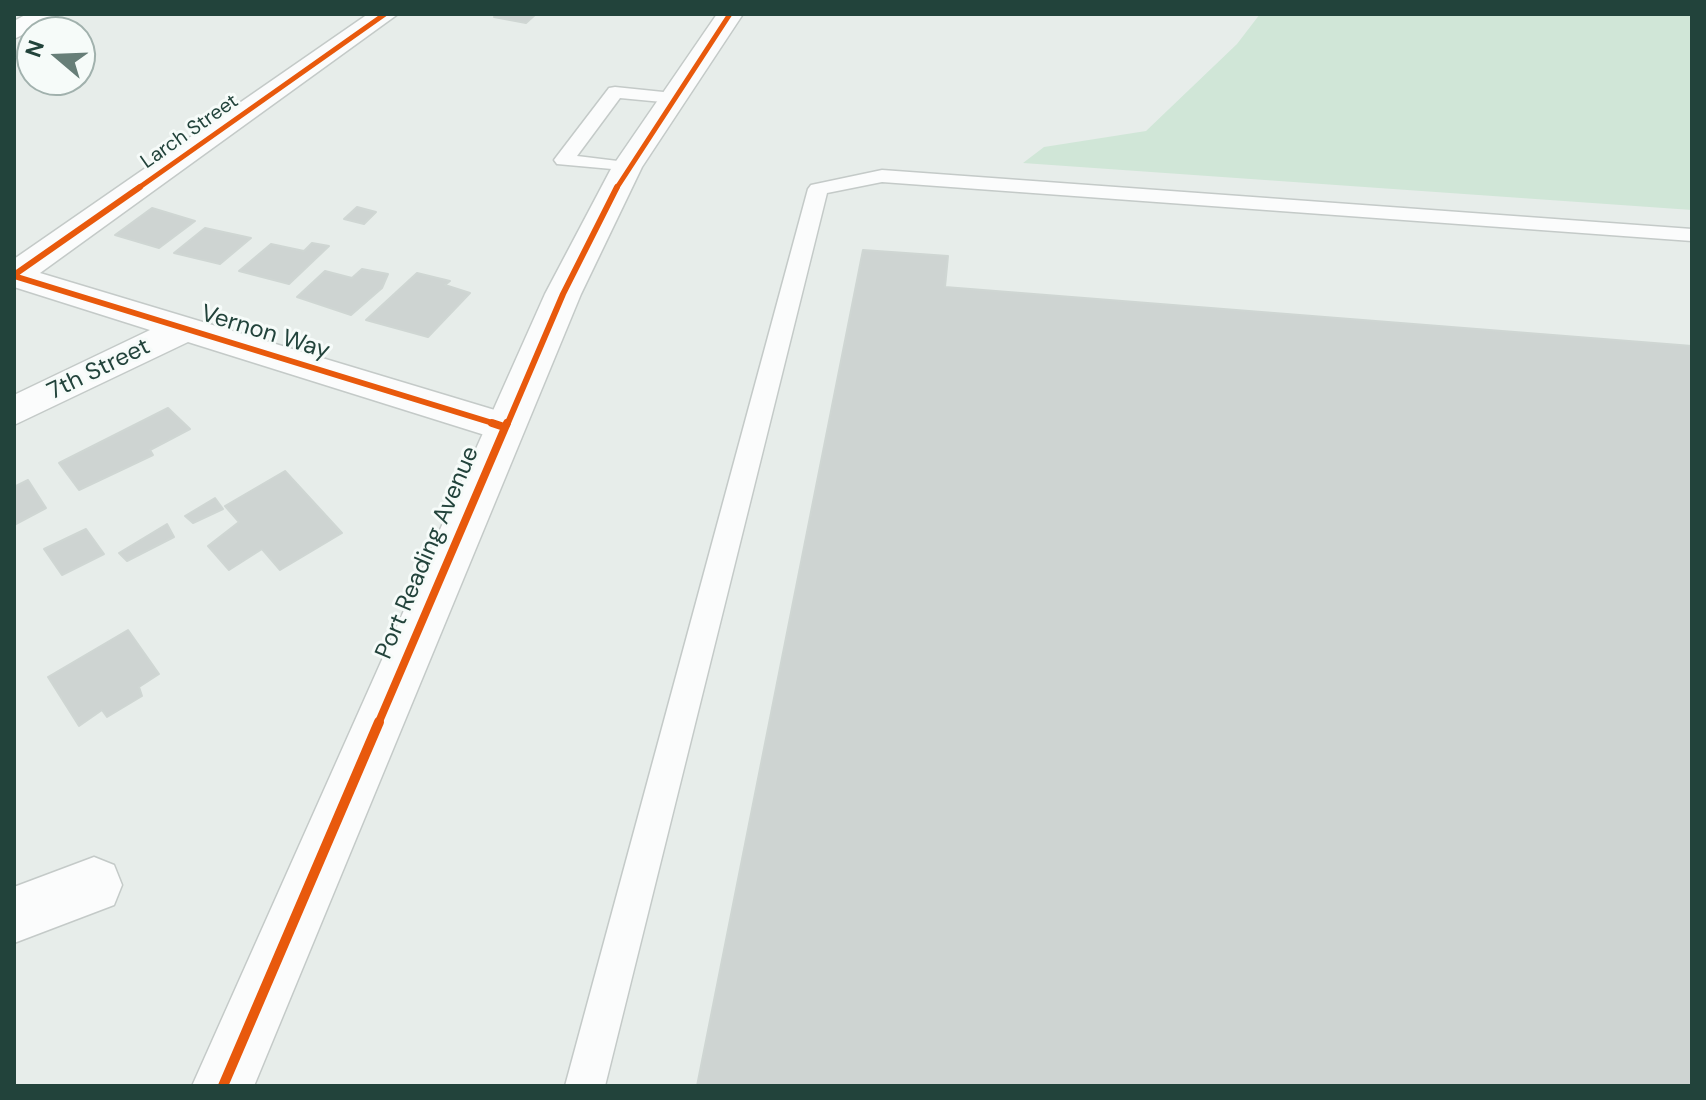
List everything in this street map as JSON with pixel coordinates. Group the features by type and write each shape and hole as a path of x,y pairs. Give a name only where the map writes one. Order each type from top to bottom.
{"street":[{"path":"14,31 46,14"},
{"name":"Larch Street","path":"14,276 385,14"},
{"name":"Port Reading Avenue","path":"223,1086 563,294 627,167 730,14"},
{"name":"Vernon Way","path":"14,276 504,427"},
{"name":"7th Street","path":"14,411 184,329"},
{"path":"14,915 94,885"}],"lane":[{"path":"627,167 564,160 615,92 673,98"},
{"path":"585,1086 818,189 882,176 1692,235"}],"green space":[{"path":"1260,14 1692,14 1692,210 1023,163 1044,147 1146,131 1237,44"}],"building":[{"path":"498,14 536,14 526,23 494,17"},
{"path":"357,207 376,212 364,224 344,219"},
{"path":"152,208 195,221 159,248 115,235"},
{"path":"205,228 251,238 220,264 174,253"},
{"path":"312,243 329,246 289,284 239,271 271,244 304,251"},
{"path":"863,250 948,256 945,287 1692,346 1692,1086 697,1086"},
{"path":"362,269 388,274 382,288 351,315 297,297 325,271 352,278"},
{"path":"417,273 450,281 445,285 470,293 428,337 366,320"},
{"path":"168,408 190,429 150,450 153,455 79,490 59,463"},
{"path":"285,471 342,533 280,570 262,549 229,570 208,546 239,522 225,506"},
{"path":"28,480 46,508 14,525 14,487"},
{"path":"215,498 223,509 193,523 185,516"},
{"path":"167,524 174,537 127,561 119,553"},
{"path":"86,529 104,554 62,575 44,549"},
{"path":"128,630 159,674 139,687 142,696 107,717 102,710 79,726 48,677"}],"cycle path":[{"path":"14,275 385,14"},
{"path":"223,1086 563,294 627,167 730,14"},
{"path":"14,276 504,427"}]}
